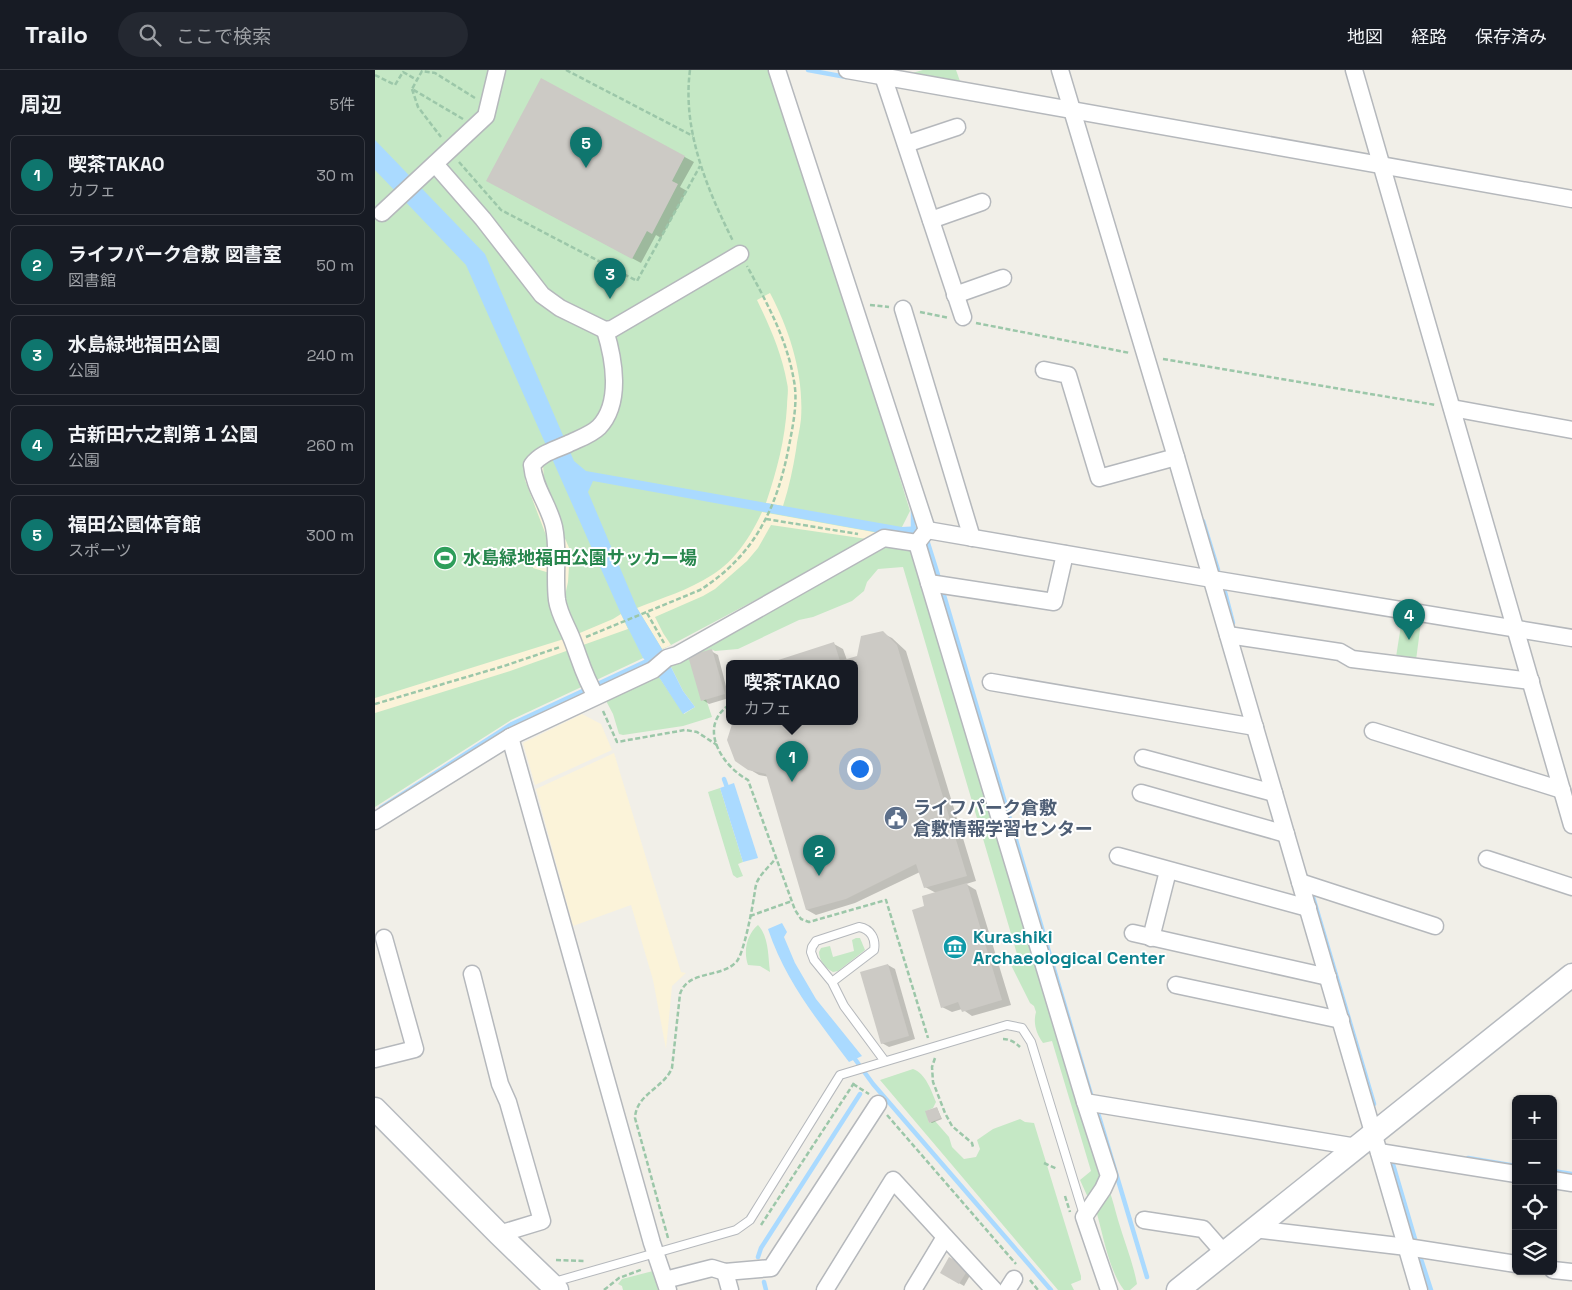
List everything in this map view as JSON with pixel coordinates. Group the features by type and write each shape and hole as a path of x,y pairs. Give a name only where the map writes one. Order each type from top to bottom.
{"street":[{"path":"382,213 435,164 447,147 486,116 497,70"},
{"path":"777,70 853,302 922,537 929,583 1109,1176 1103,1189 1077,1216 1109,1290"},
{"path":"847,70 883,76 901,75 1071,109 1572,199"},
{"path":"1060,70 1341,1020 1370,1144 1413,1248 1419,1290"},
{"path":"1354,70 1572,825"},
{"path":"883,76 931,220 961,319"},
{"path":"906,144 957,127"},
{"path":"435,164 483,220 542,296 560,308 605,330 612,329 740,254"},
{"path":"931,220 982,202"},
{"path":"955,295 1003,278"},
{"path":"903,309 972,538"},
{"path":"592,690 578,659 557,602 557,555 554,527 537,486 532,465 540,456 592,433 605,420 612,401 613,390 609,342 605,330"},
{"path":"1044,370 1068,375 1099,478 1176,457"},
{"path":"1452,408 1572,430"},
{"path":"375,821 510,737 592,690 653,670 671,657 884,538 972,538 1572,638"},
{"path":"929,583 1054,602 1065,554"},
{"path":"1228,635 1340,652 1352,659 1531,681"},
{"path":"991,682 1255,727"},
{"path":"1373,731 1562,790"},
{"path":"510,737 657,1259 666,1285 712,1268 725,1272 771,1268 878,1104"},
{"path":"1143,758 1274,793"},
{"path":"1141,793 1286,834"},
{"path":"1118,856 1308,908"},
{"path":"1487,860 1572,887"},
{"path":"1151,938 1168,871"},
{"path":"1300,882 1435,926"},
{"path":"1133,933 1328,977"},
{"path":"375,1059 415,1049 384,938"},
{"path":"472,974 500,1084 508,1102 542,1221 499,1234"},
{"path":"1178,1290 1254,1228 1370,1144 1572,975"},
{"path":"1175,985 1341,1020"},
{"path":"1085,1102 1370,1144 1512,1173"},
{"path":"375,1109 499,1234 554,1286"},
{"path":"825,1290 893,1180 993,1290"},
{"path":"1557,1181 1572,1183"},
{"path":"1144,1220 1203,1230 1224,1253"},
{"path":"1254,1228 1413,1248 1512,1263"},
{"path":"913,1290 945,1237"},
{"path":"1557,1270 1572,1272"},
{"path":"725,1272 730,1290"}],"lane":[{"path":"832,982 874,950 875,945 870,931 865,928 859,928 816,941 811,952 814,960 832,982 844,1006 884,1060"},
{"path":"554,1286 657,1259 736,1230 750,1220 840,1075 884,1060 1007,1025 1022,1028 1031,1042 1077,1216"}],"path":[{"path":"566,70 693,136"},
{"path":"375,704 504,666 573,642 700,590 733,565 753,542 766,519 783,476 795,408 795,384 788,354 776,322 718,212 701,165 693,136 689,106 690,70"},
{"path":"481,102 434,71 422,71 412,89 418,107 447,147 501,210 637,280 701,165"},
{"path":"375,75 395,86 403,72 417,80"},
{"path":"412,89 469,122"},
{"path":"853,302 961,319 1144,355 1452,408"},
{"path":"766,519 884,538"},
{"path":"647,613 671,657"},
{"path":"592,690 617,742 685,730 697,732 717,745"},
{"path":"726,709 719,717 714,729 714,737 721,756 730,768 748,780 792,900 801,919 809,922 886,900 935,1058 932,1067 933,1082 952,1126 972,1143 973,1147"},
{"path":"669,1238 635,1118 635,1112 639,1103 669,1074 672,1068 682,988 686,982 725,969 738,960 741,955 756,884 777,858"},
{"path":"750,916 792,900"},
{"path":"998,1039 1007,1039 1016,1043 1022,1050"},
{"path":"926,1060 935,1058"},
{"path":"758,1229 854,1083 869,1094 878,1104 1016,1278 1039,1290"},
{"path":"1044,1163 1057,1169 1054,1160"},
{"path":"1063,1188 1077,1216"},
{"path":"604,1290 619,1278 657,1259"}],"green space":[{"path":"375,70 775,70 910,511 902,527 890,535 859,545 671,645 511,720 375,807"},
{"path":"923,70 956,70 961,84 912,73"},
{"path":"887,546 910,551 917,560 1099,1168 1101,1186 1090,1202 1080,1180 1091,1171 1052,1041 1043,1043 1035,1024 1036,1012 1034,1006 1030,1003 1010,963 1011,958 1017,954 903,567 878,569 867,582 864,591 852,601 813,617 799,620 738,649 715,651 711,649 706,699 712,717 683,726 623,735 619,734 613,714 604,697 655,671 684,714 695,707 683,691 668,661 876,550"},
{"path":"1402,619 1421,622 1416,660 1396,657"},
{"path":"720,788 743,862 738,864 743,876 737,878 733,875 708,792"},
{"path":"758,925 766,941 770,972 760,966 748,965 747,943 751,933"},
{"path":"860,938 865,950 838,971 833,972 821,961 819,952 821,948 830,946 833,957 854,951 852,940"},
{"path":"913,1069 925,1078 936,1102 933,1108 926,1111 929,1123 935,1121 949,1137 952,1147 964,1159 976,1157 980,1149 977,1140 993,1129 1020,1119 1025,1122 1034,1123 1081,1276 1081,1280 1071,1284 1074,1290 1058,1290 880,1080"},
{"path":"1109,1190 1137,1284 1130,1290 1124,1290 1114,1272 1106,1250 1095,1207"},
{"path":"653,1271 658,1290 623,1290 622,1286 618,1284 622,1279"}],"sand":[{"path":"770,293 789,338 798,370 800,386 801,419 795,457 783,506 766,503 782,443 788,391 779,351 757,300"},
{"path":"543,465 545,492 570,550 568,582 564,600 575,635 621,614 628,629 507,672 375,713 375,698 564,639 553,574 533,568 534,558 552,551 525,480 530,472"},
{"path":"762,512 890,535 867,539 771,525 758,548 747,561 715,589 655,617 671,645 662,649 637,608 694,585 728,563 753,530"},
{"path":"582,714 601,724 612,750 535,785 523,743"},
{"path":"614,753 681,972 686,973 672,986 666,1049 653,980 631,905 573,926 536,789"}],"water":[{"path":"375,140 485,254 574,461 586,471 902,527 921,526 914,539 593,481 588,492 637,608 665,654 650,666 643,658 621,614 466,265 375,170"},
{"path":"668,661 683,691 695,707 683,714 655,671"},
{"path":"734,783 758,858 743,862 720,788"},
{"path":"782,923 787,932 784,937 795,963 816,999 862,1056 849,1062 793,983 775,948 768,929"}],"building":[{"path":"541,78 685,156 672,181 678,184 652,234 647,231 632,259 486,181"},
{"path":"883,631 897,645 967,876 924,888 916,864 846,899 806,910 766,774 748,770 735,761 727,740 732,725 858,725 858,660 843,660 857,656 861,636"},
{"path":"834,642 840,660 778,660"},
{"path":"712,649 725,694 701,701 688,656"},
{"name":"Kurashiki Archaeological Center","path":"967,883 1002,1000 962,1012 958,1002 941,1008 912,910 924,906 922,896"},
{"path":"888,964 909,1036 881,1044 860,972"},
{"path":"937,1107 941,1118 929,1123 925,1111"},
{"path":"949,1257 969,1268 959,1284 940,1273"}],"waterway":[{"path":"808,70 846,77"},
{"path":"913,509 913,531"},
{"path":"1203,521 1218,570"},
{"path":"929,539 927,540 938,575"},
{"path":"943,592 1092,1098"},
{"path":"1225,592 1233,623"},
{"path":"381,808 512,724 649,660"},
{"path":"724,779 728,790"},
{"path":"1313,897 1374,1104"},
{"path":"852,1055 873,1084 1051,1290"},
{"path":"758,1257 761,1248 860,1094"},
{"path":"1098,1113 1147,1277"},
{"path":"1468,1158 1512,1165"},
{"path":"1392,1161 1417,1246"},
{"path":"1557,1172 1572,1174"},
{"path":"1419,1253 1431,1290"},
{"path":"764,1282 766,1290"}],"place":[{"name":"福田公園体育館","path":"586,168"},
{"name":"水島緑地福田公園","path":"610,299"},
{"name":"水島緑地福田公園サッカー場","path":"445,558"},
{"name":"古新田六之割第１公園","path":"1409,640"},
{"name":"喫茶TAKAO","path":"792,782"},
{"name":"ライフパーク倉敷 倉敷情報学習センター","path":"896,818"},
{"name":"ライフパーク倉敷 図書室","path":"819,876"},
{"name":"Kurashiki Archaeological Center","path":"955,947"}]}
